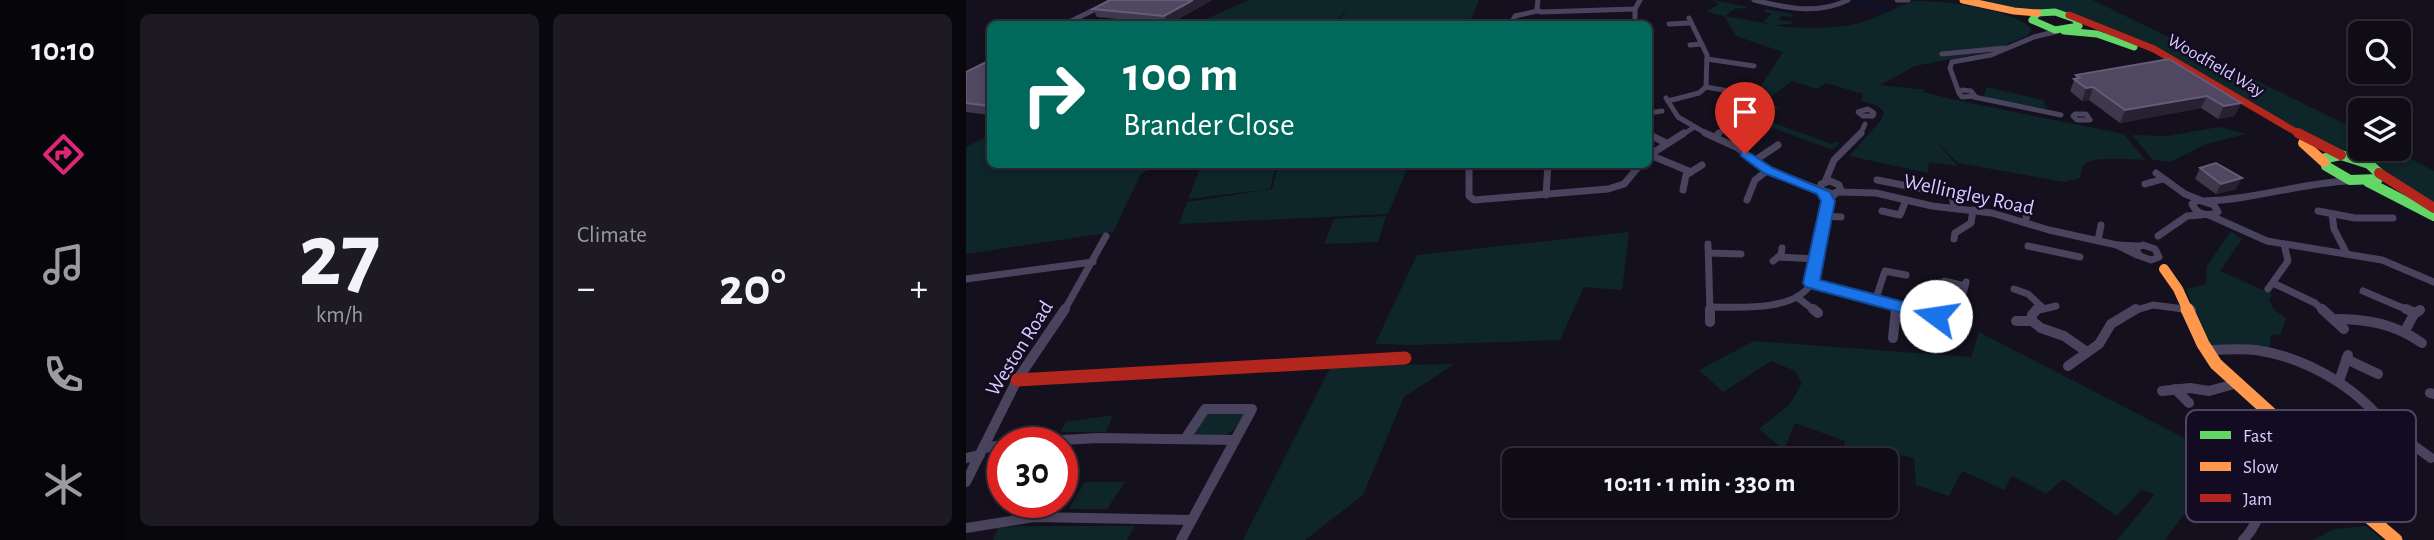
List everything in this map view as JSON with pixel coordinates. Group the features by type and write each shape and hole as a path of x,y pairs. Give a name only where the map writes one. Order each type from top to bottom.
{"street":[{"path":"1071,21 1114,0"},
{"path":"1537,11 1538,0"},
{"path":"1593,10 1594,0"},
{"path":"1635,21 1635,9 1640,0"},
{"path":"1754,0 1810,9 1835,6 1849,0"},
{"path":"1897,0 1908,0"},
{"path":"1963,0 2036,20 2039,30 2032,37"},
{"path":"1512,21 1515,16 1537,11 1635,9"},
{"name":"Woodfield Way","path":"2036,20 2052,12 2069,15 2116,32 2154,49 2312,142 2369,164 2379,173"},
{"path":"2069,15 2075,18 2079,26 2032,37 1997,52 1952,62 1950,68 1959,93 1964,97 2075,117"},
{"path":"1669,24 1689,20 1707,59 1706,87 1699,93 1667,100 1678,117 1693,128 1736,147 1769,170 1806,183 1838,188"},
{"name":"Woodfield Way","path":"2036,20 2062,31 2110,38 2158,58 2301,142 2342,176 2364,181"},
{"path":"1690,45 1702,44"},
{"path":"1942,54 2005,48"},
{"path":"1707,59 1749,63"},
{"path":"1956,85 1974,93 1974,97"},
{"path":"1706,87 1746,94"},
{"path":"1959,93 1967,90"},
{"path":"1652,112 1662,111"},
{"path":"1828,201 1823,187 1834,160 1859,136 1873,116 1860,115 1865,124"},
{"path":"1715,137 1727,127 1729,117"},
{"path":"1652,154 1693,128"},
{"path":"1652,136 1665,143"},
{"path":"1754,161 1778,145"},
{"path":"2316,181 2326,170 2325,164 2330,156 2341,155"},
{"path":"1652,157 1691,172"},
{"path":"1684,190 1683,182 1691,172 1702,165"},
{"path":"1546,195 1549,168"},
{"path":"1469,169 1471,199 1616,188 1630,179 1637,168"},
{"path":"1747,200 1755,180 1769,170"},
{"path":"1829,173 1838,188"},
{"path":"2156,173 2185,194 2218,211 2229,223"},
{"path":"2159,253 2155,260 2142,257 2135,251 2187,216 2192,205 2202,201 2229,202 2316,181 2364,181 2378,179 2379,173 2434,208"},
{"path":"1876,193 1878,176 1923,188"},
{"path":"2145,184 2164,179"},
{"path":"2364,181 2434,216"},
{"path":"1823,187 1838,188"},
{"path":"1711,307 1766,306 1797,297 1812,283 1828,201 1838,188"},
{"name":"Wellingley Road","path":"1838,188 1972,210 2069,235 2117,245 2139,246"},
{"path":"1952,194 1954,208"},
{"path":"2185,194 2192,205 2207,215 2257,238 2382,260 2432,278"},
{"path":"1882,211 1900,215 1906,200"},
{"path":"2187,216 2207,215 2218,211 2229,202"},
{"path":"2025,222 2029,207"},
{"path":"1954,239 1955,233 1971,223 1972,210"},
{"path":"2318,211 2355,218 2393,218"},
{"path":"2332,214 2334,229 2347,254"},
{"path":"1825,216 1841,217"},
{"path":"2376,218 2385,225"},
{"path":"2098,241 2101,225"},
{"path":"2068,254 2069,235"},
{"name":"Weston Road","path":"966,482 1017,380 1076,293 1106,236"},
{"path":"2158,236 2164,269 2179,285 2206,350 2267,410"},
{"path":"2284,244 2290,258 2289,263 2277,273 2270,286 2307,298 2344,329"},
{"name":"Wellingley Road","path":"2117,245 2164,269"},
{"path":"2028,246 2080,257"},
{"path":"2139,246 2159,253"},
{"path":"1710,322 1709,248 1741,254"},
{"path":"1782,248 1775,259 1817,259"},
{"path":"967,280 1093,262"},
{"path":"1875,301 1885,271 1906,275"},
{"path":"1812,283 1956,321 1966,284 1944,281"},
{"path":"2014,289 2028,293 2042,307"},
{"path":"2363,291 2417,312 2404,331"},
{"path":"1797,297 1818,313"},
{"path":"2068,366 2099,344 2111,324 2138,308 2153,305 2191,310"},
{"path":"1893,338 1896,306"},
{"path":"2032,321 2034,311 2042,307 2056,306"},
{"path":"2335,319 2371,319 2404,331 2422,343"},
{"path":"2016,321 2032,321 2087,352"},
{"path":"2206,350 2263,351 2339,381 2374,410"},
{"path":"2339,381 2347,357 2378,374"},
{"path":"1017,380 1405,358"},
{"path":"2162,391 2209,391 2238,383"},
{"path":"2175,389 2189,403"},
{"path":"1181,540 1252,409 1205,409 1185,439"},
{"path":"1078,440 1235,440"},
{"path":"2416,447 2431,458"},
{"path":"966,458 987,450"},
{"path":"966,528 1035,517 1192,520"},
{"path":"2243,540 2253,532 2258,522"},
{"path":"2374,522 2396,540"}],"green space":[{"path":"1249,0 1479,0 1470,21 1339,21 1352,1 1337,21 1201,21"},
{"path":"1713,0 1748,7 1736,8 1725,16 1769,24 1763,22 1772,14 1765,12 1765,9 1793,14 1792,17 1781,16 1779,20 1792,21 1791,24 1774,25 1784,27 1822,28 1851,25 1915,1 1959,4 2011,16 2032,30 2027,36 1988,52 1915,66 1880,85 1925,90 1923,92 1951,99 2124,134 2145,160 2094,160 2083,166 2080,178 2064,182 1958,163 1935,141 1958,166 1929,162 1928,173 1849,156 1882,119 1884,112 1878,106 1861,101 1863,94 1826,83 1817,89 1792,81 1765,101 1779,107 1766,118 1832,144 1837,141 1840,143 1832,150 1747,118 1754,110 1744,118 1729,110 1757,92 1783,52 1736,36 1724,16 1706,12 1719,4"},
{"path":"1969,0 2093,0 2348,126 2348,152 2320,143 2153,46 2058,10 2024,11"},
{"path":"1987,87 2043,100 2047,109 1983,98"},
{"path":"2219,127 2246,134 2206,144 2170,162 2153,160 2132,135 2167,136"},
{"path":"987,136 987,168 1151,168 1141,174 1113,232 966,254 966,147"},
{"path":"2411,159 2434,171 2434,203 2370,161 2411,161"},
{"path":"1200,168 1275,168 1270,189 1188,199"},
{"path":"1277,168 1408,168 1388,214 1179,224 1187,202 1272,189"},
{"path":"1386,216 1378,242 1324,244 1334,219"},
{"path":"2231,231 2242,239 2220,271 2272,294 2269,300 2274,310 2286,318 2281,334 2271,335 2269,352 2208,348 2186,289 2206,284 2207,266"},
{"path":"1629,232 1622,290 1584,287 1560,340 1375,344 1417,255"},
{"path":"1979,332 2186,439 2186,512 2165,540 2117,540 2155,494 2141,490 2117,516 2063,479 2046,494 2012,476 2004,490 1962,471 1949,496 1916,485 1914,458 1898,455 1898,448 1844,448 1845,441 1795,423 1785,448 1782,448 1759,429 1790,404 1802,383 1795,371 1771,361 1723,392 1699,370 1754,341 1971,357"},
{"path":"1454,364 1404,397 1363,495 1305,540 1243,540 1331,366"},
{"path":"1208,412 1243,412 1243,415 1230,433 1197,436 1194,431"},
{"path":"1113,415 1106,432 1078,432 1078,427 1063,427 1066,422"},
{"path":"1084,482 1125,482 1107,509 1078,509 1078,493"},
{"path":"1135,526 1127,540 993,540 998,528"},
{"path":"2366,526 2383,540 2313,540 2334,529"}],"building":[{"path":"1110,0 1193,0 1164,16 1093,9"},
{"path":"2169,59 2241,103 2224,106 2207,96 2125,110 2093,87 2086,88 2074,79 2080,78 2076,75"},
{"path":"987,62 987,106 966,103 966,72"},
{"path":"2216,163 2242,178 2221,184 2200,168"}],"waterway":[{"path":"1854,2 1888,10"}],"traffic: fast":[{"path":"2055,12 2075,19 2079,26 2055,30 2032,20 2038,13 2055,12"},
{"path":"2064,31 2097,34 2134,47"},
{"path":"2341,155 2369,164 2379,173 2378,179 2350,180 2326,166 2326,158 2341,155"},
{"path":"2368,182 2434,216"}],"traffic: slow":[{"path":"1963,0 2014,11 2038,13"},
{"path":"2303,143 2324,162"},
{"path":"2164,269 2178,289 2203,344 2216,364 2267,410"},
{"path":"2374,522 2396,540"}],"traffic: jam":[{"path":"2069,15 2154,49 2318,145 2341,155"},
{"path":"2379,173 2434,208"},
{"path":"1017,380 1405,358"}],"route":[{"path":"1745,154 1760,166 1823,192 1828,201 1812,283 1936,316"}]}
